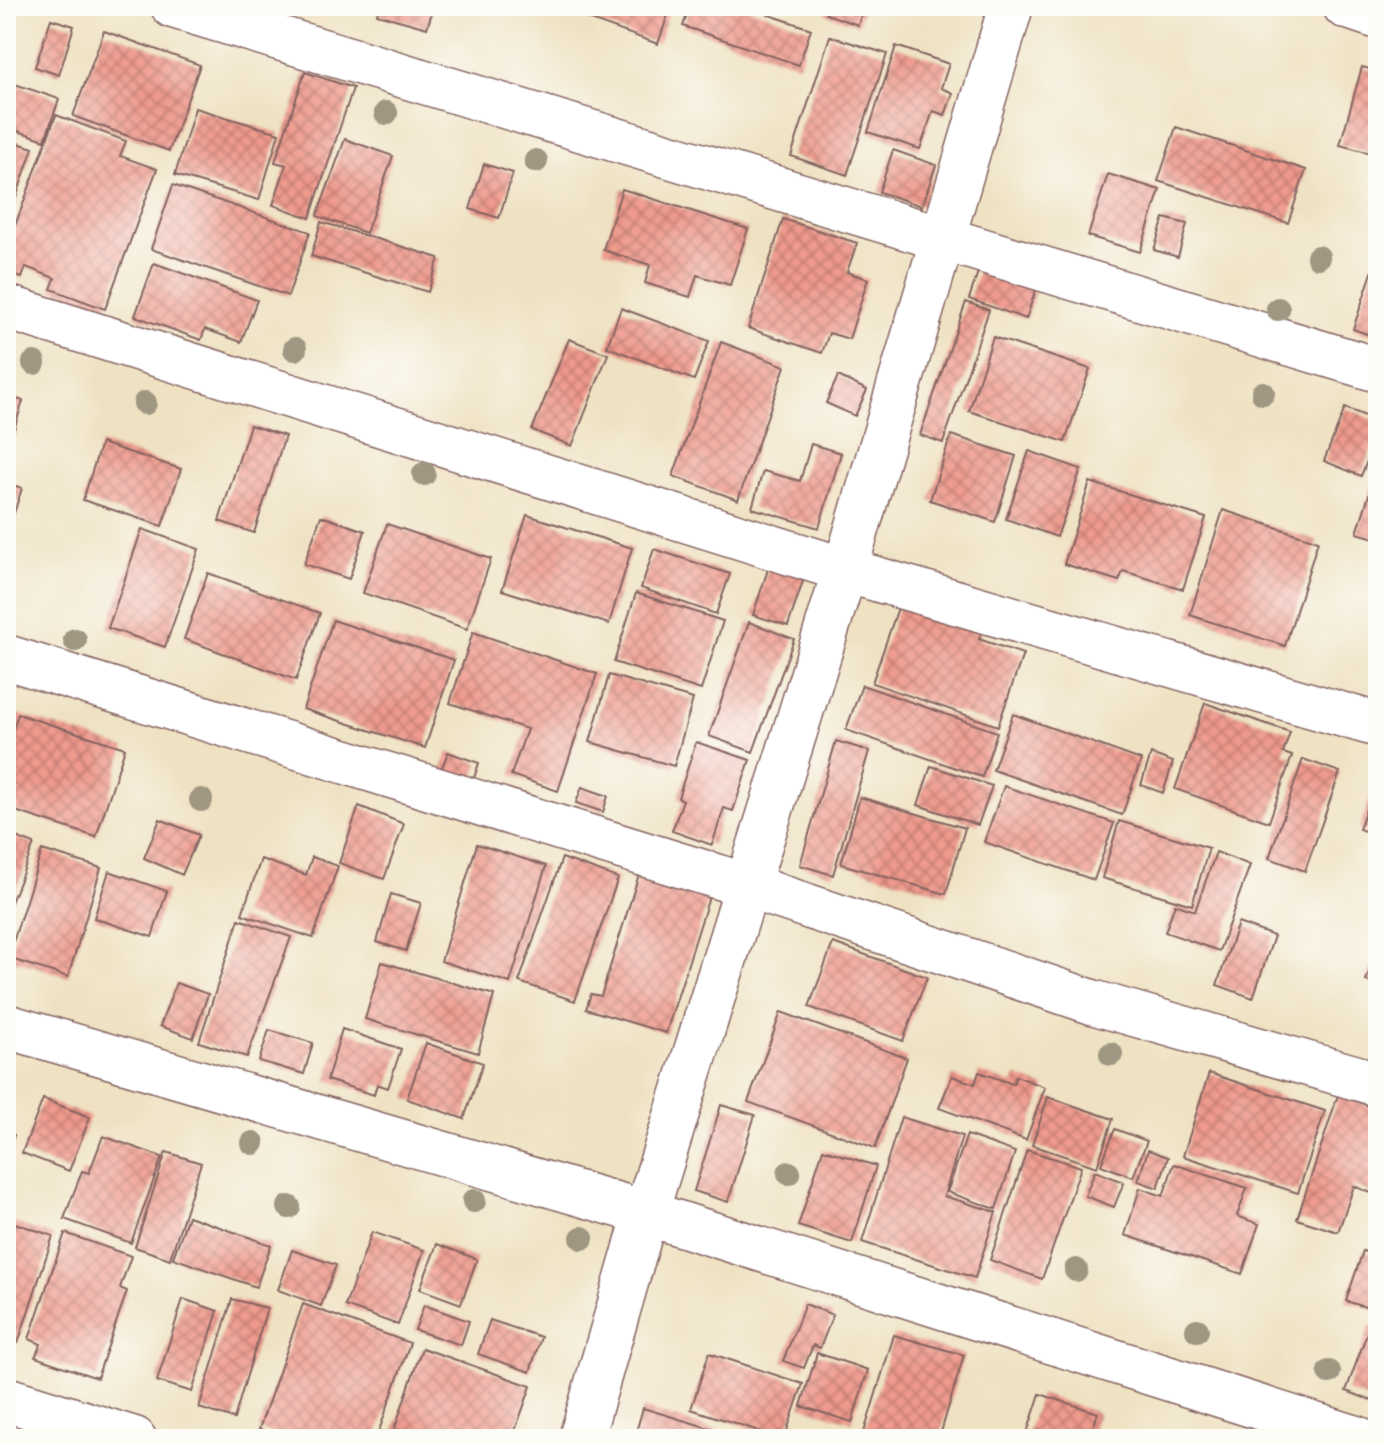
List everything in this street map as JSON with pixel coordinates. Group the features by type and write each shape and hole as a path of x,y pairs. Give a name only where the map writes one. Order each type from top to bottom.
{"street":[{"path":"173,6 1378,370"},
{"path":"581,1439 646,1213 845,570 1011,6"},
{"path":"1345,6 1378,17"},
{"path":"6,307 845,570 1378,725"},
{"path":"6,657 748,886 1092,1002 1378,1084"},
{"path":"6,1026 646,1213 1359,1439"},
{"path":"6,1399 134,1439"}],"building":[{"path":"379,6 434,6 427,28 377,14"},
{"path":"577,6 671,6 658,44 574,14"},
{"path":"690,6 743,6 811,29 799,65 683,26"},
{"path":"829,6 864,6 858,25 826,14"},
{"path":"51,19 74,26 59,75 35,67"},
{"path":"104,31 200,65 169,151 73,116"},
{"path":"830,36 887,54 847,175 791,156"},
{"path":"896,46 949,64 941,88 953,93 945,115 933,111 920,149 868,132"},
{"path":"1362,67 1378,71 1378,155 1340,145"},
{"path":"305,72 353,88 310,218 273,205 286,165 275,162"},
{"path":"6,81 59,99 45,140 6,127"},
{"path":"195,108 279,133 259,200 175,175"},
{"path":"56,115 126,141 120,156 157,169 105,309 51,289 55,278 26,267 22,278 6,273 6,250"},
{"path":"1176,127 1306,170 1288,223 1158,181"},
{"path":"6,139 33,148 7,224 6,224"},
{"path":"345,139 393,156 366,233 317,216"},
{"path":"893,150 936,165 922,206 879,192"},
{"path":"484,164 513,173 499,218 470,209"},
{"path":"1108,174 1160,190 1140,252 1088,236"},
{"path":"173,185 310,232 288,296 151,249"},
{"path":"622,189 748,229 730,285 697,275 690,297 645,283 650,265 603,250"},
{"path":"1164,218 1187,224 1178,257 1154,250"},
{"path":"783,219 857,243 847,272 868,279 849,339 829,333 822,353 748,328"},
{"path":"321,222 439,258 428,292 311,256"},
{"path":"1378,255 1378,338 1353,329"},
{"path":"154,263 257,300 241,342 205,329 201,340 135,316"},
{"path":"979,269 1036,289 1026,319 969,299"},
{"path":"966,302 989,310 943,443 920,435"},
{"path":"621,308 709,341 694,380 607,347"},
{"path":"993,337 1090,369 1065,442 969,411"},
{"path":"569,339 608,354 572,446 532,430"},
{"path":"721,342 785,366 738,500 673,476"},
{"path":"838,376 867,390 855,416 826,403"},
{"path":"6,395 23,401 7,451 6,451"},
{"path":"1345,408 1378,421 1378,434 1361,476 1324,461"},
{"path":"250,425 285,436 254,533 219,521"},
{"path":"951,435 1016,456 995,522 930,500"},
{"path":"101,443 181,469 162,526 83,500"},
{"path":"811,444 841,453 819,528 752,508 763,471 800,481"},
{"path":"1029,451 1081,469 1057,537 1006,519"},
{"path":"1378,466 1378,539 1357,533"},
{"path":"1090,482 1206,518 1183,589 1123,571 1119,581 1064,564"},
{"path":"6,483 22,488 7,535 6,534"},
{"path":"1223,510 1318,541 1285,646 1190,615"},
{"path":"527,515 632,548 609,624 502,590"},
{"path":"321,516 365,531 349,579 304,564"},
{"path":"387,524 491,559 467,629 363,593"},
{"path":"142,529 199,549 165,647 108,628"},
{"path":"654,549 730,574 716,614 641,588"},
{"path":"770,563 805,575 788,626 753,615"},
{"path":"208,573 320,613 296,680 184,639"},
{"path":"636,593 723,621 701,690 614,662"},
{"path":"901,599 983,627 979,639 1023,654 998,726 872,683"},
{"path":"333,620 454,660 425,748 303,709"},
{"path":"749,622 794,639 753,752 709,736"},
{"path":"473,632 597,674 558,791 511,775 527,729 450,703"},
{"path":"609,675 693,699 674,766 590,742"},
{"path":"862,685 997,732 982,777 846,730"},
{"path":"1205,703 1290,732 1283,753 1292,756 1269,822 1175,789"},
{"path":"18,714 125,748 96,837 6,808 6,750"},
{"path":"1013,714 1141,760 1122,815 993,770"},
{"path":"836,741 869,751 833,875 800,865"},
{"path":"696,742 750,760 733,811 724,808 712,845 672,831 683,800 678,798"},
{"path":"448,752 479,763 473,781 441,770"},
{"path":"1151,754 1173,762 1163,793 1141,785"},
{"path":"1303,759 1340,772 1305,871 1269,858"},
{"path":"931,766 992,786 978,825 918,805"},
{"path":"1378,775 1378,836 1359,829"},
{"path":"1004,786 1114,823 1094,880 984,842"},
{"path":"582,787 608,796 603,812 576,803"},
{"path":"860,797 965,828 946,894 841,864"},
{"path":"359,806 404,824 384,879 339,863"},
{"path":"160,819 199,835 182,875 144,858"},
{"path":"1119,821 1209,848 1192,905 1102,878"},
{"path":"6,833 34,844 6,915"},
{"path":"477,844 546,866 510,983 441,961"},
{"path":"42,850 101,868 68,977 8,958"},
{"path":"1216,852 1250,865 1219,951 1165,932 1175,904 1195,911"},
{"path":"312,857 338,866 313,938 242,914 261,859 306,875"},
{"path":"562,858 618,878 575,1001 519,982"},
{"path":"109,871 167,891 152,937 94,918"},
{"path":"640,871 710,894 666,1033 586,1009 591,994 601,996"},
{"path":"391,894 421,903 406,951 377,942"},
{"path":"239,919 291,937 247,1057 199,1042"},
{"path":"1238,923 1274,936 1253,998 1217,985"},
{"path":"833,943 927,977 903,1041 809,1007"},
{"path":"1378,948 1378,985 1366,981"},
{"path":"382,962 494,995 478,1053 365,1019"},
{"path":"176,983 208,994 193,1038 160,1026"},
{"path":"781,1012 907,1058 875,1148 748,1102"},
{"path":"342,1029 401,1049 388,1088 377,1084 374,1095 327,1080"},
{"path":"269,1030 313,1043 304,1074 259,1061"},
{"path":"426,1043 483,1063 464,1119 407,1099"},
{"path":"979,1072 1013,1084 1016,1076 1045,1087 1026,1140 939,1108 952,1076 975,1084"},
{"path":"1209,1073 1325,1111 1298,1193 1183,1156"},
{"path":"1338,1095 1378,1109 1378,1171 1371,1193 1354,1186 1338,1232 1297,1219"},
{"path":"1048,1097 1113,1119 1097,1167 1032,1145"},
{"path":"43,1099 90,1117 69,1171 22,1153"},
{"path":"721,1105 755,1115 728,1202 694,1191"},
{"path":"901,1117 962,1136 944,1196 996,1212 975,1278 862,1242"},
{"path":"1115,1129 1147,1141 1133,1177 1101,1165"},
{"path":"6,1133 14,1135 7,1159 6,1159"},
{"path":"967,1135 1015,1152 996,1209 947,1192"},
{"path":"103,1136 162,1157 131,1243 64,1219 82,1171 89,1173"},
{"path":"823,1149 876,1166 852,1243 798,1226"},
{"path":"1027,1150 1081,1167 1042,1279 990,1260"},
{"path":"1148,1150 1168,1157 1158,1188 1138,1181"},
{"path":"166,1152 201,1163 170,1259 135,1247"},
{"path":"1174,1164 1247,1188 1237,1216 1259,1224 1242,1274 1125,1235 1140,1188 1163,1196"},
{"path":"1095,1171 1124,1182 1114,1207 1085,1196"},
{"path":"188,1216 271,1245 256,1287 173,1258"},
{"path":"6,1220 53,1236 18,1343 6,1338"},
{"path":"372,1232 424,1250 398,1325 345,1306"},
{"path":"65,1233 131,1256 120,1288 127,1291 97,1378 35,1357 41,1344 29,1339"},
{"path":"437,1244 477,1259 461,1304 420,1289"},
{"path":"292,1250 336,1265 321,1306 278,1290"},
{"path":"1363,1251 1378,1255 1378,1311 1346,1301"},
{"path":"183,1299 218,1311 192,1392 157,1381"},
{"path":"232,1299 267,1308 234,1419 199,1408"},
{"path":"303,1304 410,1343 376,1439 286,1439 259,1429"},
{"path":"805,1304 833,1315 820,1348 813,1345 804,1368 783,1361"},
{"path":"424,1305 469,1321 461,1345 415,1330"},
{"path":"490,1320 541,1337 530,1372 478,1354"},
{"path":"1370,1325 1378,1328 1378,1403 1346,1391"},
{"path":"894,1335 964,1355 939,1439 862,1439"},
{"path":"422,1348 531,1386 512,1439 391,1439"},
{"path":"709,1353 803,1384 784,1439 691,1409"},
{"path":"817,1353 868,1370 852,1422 801,1406"},
{"path":"1040,1394 1098,1413 1089,1439 1025,1439"},
{"path":"643,1408 742,1438 742,1439 634,1439"}]}
